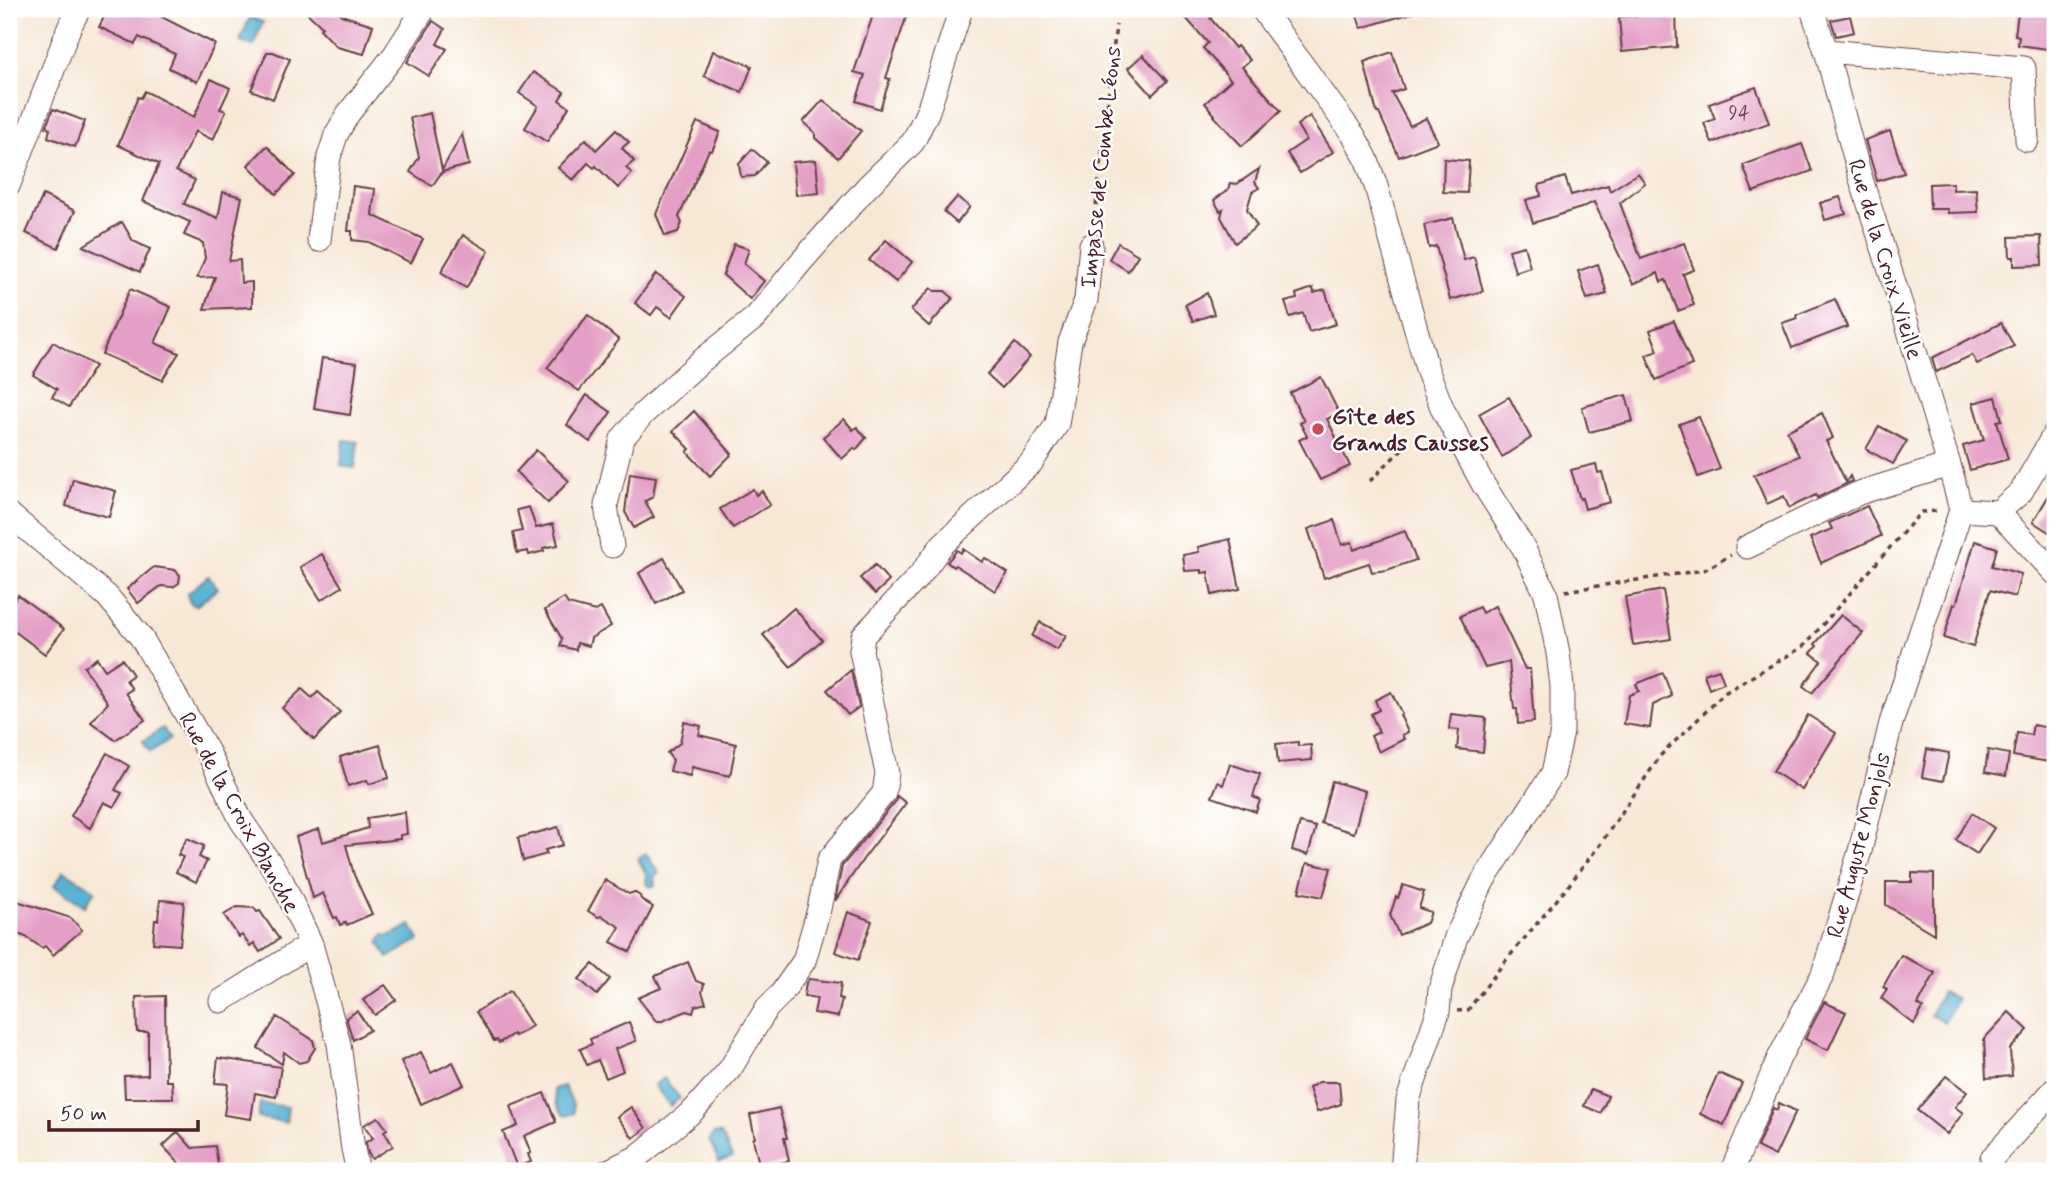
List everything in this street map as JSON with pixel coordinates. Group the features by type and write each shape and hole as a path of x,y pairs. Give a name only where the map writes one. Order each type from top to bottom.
{"street":[{"path":"9,184 69,28 79,9"},
{"path":"319,240 329,157 336,135 348,114 395,54 424,9"},
{"path":"612,546 606,505 622,439 643,414 700,362 756,317 867,187 913,142 928,111 961,9"},
{"name":"Rue de la Croix Vieille","path":"1812,9 1961,510"},
{"path":"1271,12 1366,158 1428,372 1443,410 1483,484 1523,547 1546,594 1562,686 1562,732 1553,773 1483,881 1456,937 1440,990 1437,1012 1408,1100 1402,1171"},
{"path":"1826,51 2024,68 2027,140"},
{"name":"Impasse de Combe Léons","path":"608,1171 637,1157 693,1111 730,1069 767,1008 781,994 804,961 829,860 884,793 887,773 861,651 863,636 921,574 942,545 1031,463 1057,424 1070,342 1086,300 1091,245"},
{"path":"1998,512 2021,492 2055,433"},
{"path":"1747,547 1859,493 1949,465"},
{"path":"1961,510 1998,512 2055,573"},
{"name":"Rue Auguste Monjols","path":"1732,1171 1779,1058 1823,974 1860,851 1891,723 1961,510"},
{"name":"Rue de la Croix Blanche","path":"9,514 107,596 141,637 208,752 241,820 282,881 311,944 339,1044 352,1149 358,1171"},
{"path":"221,1001 311,944"},
{"path":"1992,1157 2055,1089"}],"path":[{"name":"Impasse de Combe Léons","path":"1091,245 1116,25"},
{"path":"1370,481 1404,447"},
{"path":"1437,1012 1468,1010 1565,890 1661,755 1726,692 1804,646 1921,512 1961,510"},
{"path":"1546,594 1704,570 1747,547"}],"water":[{"path":"250,17 263,22 253,46 240,41"},
{"path":"344,440 358,442 355,468 341,466"},
{"path":"208,576 218,588 196,606 190,603 187,594"},
{"path":"163,728 170,739 150,752 143,741"},
{"path":"646,854 659,873 654,876 655,885 651,887 646,883 647,875 638,859"},
{"path":"64,871 95,890 85,906 54,886"},
{"path":"411,925 419,940 388,958 379,942 383,935 390,936"},
{"path":"1942,992 1957,999 1944,1022 1930,1015"},
{"path":"664,1078 680,1098 670,1106 654,1085"},
{"path":"564,1086 573,1104 574,1113 565,1116 556,1104 554,1089"},
{"path":"260,1103 288,1107 286,1122 258,1118"},
{"path":"715,1133 721,1134 732,1157 719,1162 709,1139"}],"building":[{"path":"108,9 146,9 215,44 197,82 169,68 175,54 139,37 135,44 99,27"},
{"path":"303,9 339,9 341,15 373,25 364,54 337,47 320,29 322,27"},
{"path":"875,9 909,9 886,78 890,79 880,109 856,101 865,75 854,72"},
{"path":"1178,9 1221,9 1210,18 1235,48 1237,46 1250,60 1242,67 1281,111 1242,146 1205,103 1231,80 1203,48 1208,43"},
{"path":"1355,9 1411,9 1412,13 1361,28"},
{"path":"1656,9 1676,9 1677,47 1622,52 1619,17 1657,14"},
{"path":"2020,9 2055,13 2052,34 2055,35 2055,50 2018,45 2019,36 2015,35"},
{"path":"1850,16 1854,32 1836,36 1831,20"},
{"path":"433,21 445,29 437,44 447,49 429,76 407,62"},
{"path":"713,51 752,66 742,92 704,76"},
{"path":"267,52 290,59 273,99 251,90"},
{"path":"1392,52 1404,89 1392,93 1410,126 1426,118 1438,142 1399,157 1377,113 1364,62"},
{"path":"1143,55 1167,81 1152,95 1128,68"},
{"path":"533,72 564,92 559,100 569,107 547,142 525,128 538,106 519,93"},
{"path":"211,79 230,88 220,109 226,111 213,140 195,131 176,171 195,180 184,204 218,218 223,192 242,197 229,261 240,260 241,283 252,282 252,307 204,309 215,277 197,278 205,258 203,243 184,235 190,222 143,201 159,164 118,145 138,97 141,98 145,91 194,117"},
{"path":"1756,87 1769,123 1712,143 1704,123 1715,119 1709,104"},
{"path":"823,100 861,131 838,158 815,138 815,133 803,122"},
{"path":"53,109 85,121 75,147 48,137 50,129 46,127"},
{"path":"430,113 442,170 462,134 469,165 442,172 432,186 410,172 419,157 410,118"},
{"path":"1310,116 1333,152 1300,173 1287,153 1306,140 1297,125"},
{"path":"697,122 720,132 679,217 682,223 678,232 665,236 656,214"},
{"path":"616,130 629,142 622,148 634,161 626,168 632,173 618,188 596,166 594,168 588,163 573,180 558,168 586,139 596,150"},
{"path":"1890,131 1904,173 1877,181 1865,140"},
{"path":"1802,144 1812,171 1753,192 1743,165"},
{"path":"267,146 295,175 276,194 248,165"},
{"path":"752,149 767,162 755,176 741,177 739,164"},
{"path":"1444,159 1469,161 1467,193 1443,192"},
{"path":"816,160 819,193 796,195 793,162"},
{"path":"1259,169 1255,182 1259,188 1252,192 1247,209 1257,226 1235,243 1221,217 1223,209 1220,211 1214,200 1228,190 1230,183 1237,184"},
{"path":"1638,173 1645,183 1620,203 1641,259 1684,243 1694,270 1683,274 1694,305 1678,311 1666,280 1661,282 1658,273 1633,284 1594,202 1533,223 1526,200 1541,196 1539,185 1565,177 1571,195 1608,185 1610,191"},
{"path":"1953,183 1953,190 1976,189 1978,212 1948,213 1948,209 1930,209 1929,184"},
{"path":"353,186 375,189 372,215 423,239 411,263 369,242 352,240 352,231 348,231"},
{"path":"43,195 75,211 58,248 26,233"},
{"path":"957,197 970,207 957,223 944,212"},
{"path":"1840,197 1846,214 1825,220 1820,203"},
{"path":"1453,218 1464,260 1474,257 1483,291 1450,300 1436,246 1429,248 1424,225"},
{"path":"122,222 133,241 150,249 140,272 83,246"},
{"path":"463,235 489,251 466,288 441,272"},
{"path":"2041,236 2042,265 2014,266 2014,257 2010,257 2009,237"},
{"path":"886,240 912,262 896,282 869,260"},
{"path":"1118,243 1138,255 1128,271 1109,259"},
{"path":"734,244 749,249 744,264 764,281 750,299 723,275"},
{"path":"1524,246 1530,267 1515,272 1509,250"},
{"path":"1598,264 1607,294 1587,299 1578,271"},
{"path":"656,274 686,296 671,317 657,307 651,315 635,303"},
{"path":"931,288 945,291 953,298 929,326 911,310"},
{"path":"1313,288 1314,293 1325,290 1336,324 1309,332 1303,313 1290,317 1285,302 1297,299 1296,294"},
{"path":"130,289 171,307 155,343 179,353 162,380 102,354"},
{"path":"1207,293 1214,314 1193,321 1185,305"},
{"path":"1835,299 1847,327 1792,348 1782,323"},
{"path":"588,315 619,340 579,391 547,368"},
{"path":"1674,321 1692,365 1656,380 1646,355 1658,351 1650,330"},
{"path":"2001,323 2014,346 1977,364 1972,355 1936,372 1932,358"},
{"path":"53,342 95,366 69,407 52,397 57,389 33,375"},
{"path":"1015,343 1030,357 1002,388 987,374"},
{"path":"322,358 357,363 350,415 314,409"},
{"name":"Gîte des Grands Causses","path":"1321,377 1339,413 1327,419 1350,466 1320,480 1299,440 1307,436 1300,423 1304,421 1290,393"},
{"path":"587,395 611,412 590,442 567,425"},
{"path":"1626,395 1633,421 1589,432 1582,407"},
{"path":"1509,397 1531,438 1502,457 1479,414"},
{"path":"1996,397 2002,420 1997,421 2008,459 1970,470 1963,446 1984,440 1973,403"},
{"path":"694,411 732,454 710,476 687,452 690,449 673,431"},
{"path":"1822,413 1833,438 1826,441 1846,482 1850,476 1852,481 1789,508 1784,496 1767,504 1754,475 1799,456 1787,431"},
{"path":"1699,417 1720,469 1698,477 1679,424"},
{"path":"844,419 853,430 857,427 866,438 856,450 854,448 842,459 823,437"},
{"path":"1879,426 1907,441 1893,464 1866,449"},
{"path":"536,450 569,481 548,503 516,472"},
{"path":"1596,464 1598,473 1602,472 1610,502 1585,509 1571,470"},
{"path":"630,473 656,477 653,497 645,501 654,517 634,528 625,512"},
{"path":"73,479 116,491 109,517 66,506"},
{"path":"2055,485 2055,536 2033,522"},
{"path":"753,489 756,495 762,491 770,505 733,528 720,509"},
{"path":"1867,506 1881,536 1821,563 1810,538 1832,529 1829,523"},
{"path":"529,507 536,528 553,524 558,545 529,555 528,551 517,553 513,533 522,531 517,510"},
{"path":"1334,520 1342,545 1352,542 1354,550 1405,531 1416,560 1372,572 1369,563 1324,578 1308,529"},
{"path":"1230,539 1240,589 1212,595 1208,572 1185,571 1183,555 1199,552 1198,547"},
{"path":"1975,541 1997,548 1992,566 2021,574 2015,597 1990,590 1973,647 1944,638"},
{"path":"963,549 982,562 985,558 1008,573 995,591 947,562 957,550 961,553"},
{"path":"322,554 342,587 321,600 300,567"},
{"path":"664,558 682,590 656,604 639,573"},
{"path":"875,565 889,581 875,594 860,578"},
{"path":"154,567 175,570 180,575 179,583 173,587 161,586 138,603 127,589"},
{"path":"1663,590 1671,639 1633,645 1625,597"},
{"path":"18,595 64,629 45,654 9,627 9,608"},
{"path":"564,598 568,604 595,611 601,608 611,626 591,638 589,646 577,643 576,650 560,646 562,639 545,610"},
{"path":"1495,606 1525,669 1530,669 1534,722 1518,724 1509,662 1485,668 1460,616 1479,607 1482,613"},
{"path":"794,608 822,640 791,667 763,635"},
{"path":"1841,615 1863,633 1812,693 1803,686 1821,661 1811,653 1817,646 1815,644"},
{"path":"1040,622 1066,636 1057,650 1032,636"},
{"path":"97,658 105,670 122,659 133,675 126,680 132,689 126,693 145,720 115,740 91,722 108,703 84,667"},
{"path":"1719,669 1724,683 1709,689 1704,674"},
{"path":"851,670 859,707 848,715 827,690"},
{"path":"1663,673 1672,696 1653,705 1650,728 1624,724 1629,695 1639,691 1636,684"},
{"path":"302,689 312,698 318,692 340,712 314,740 282,708"},
{"path":"1391,692 1408,732 1402,735 1404,739 1379,752 1371,736 1379,732 1371,714 1379,710 1375,700"},
{"path":"1451,714 1486,718 1483,752 1457,749 1459,730 1449,729"},
{"path":"1808,715 1836,733 1802,790 1773,771"},
{"path":"684,722 701,726 699,735 736,744 730,776 692,767 690,776 670,771 673,760 667,753 680,743"},
{"path":"2033,725 2055,729 2055,763 2013,756 2017,733 2031,735"},
{"path":"1298,742 1298,746 1311,745 1312,760 1278,763 1276,744"},
{"path":"380,745 389,778 369,784 367,780 348,786 340,757"},
{"path":"1927,749 1949,753 1943,781 1922,777"},
{"path":"1988,750 2009,754 2006,776 1985,772"},
{"path":"107,753 129,766 115,790 122,793 114,807 104,802 90,828 71,816"},
{"path":"1230,764 1260,774 1253,797 1260,800 1256,812 1212,797 1218,782 1223,785"},
{"path":"1332,781 1365,791 1354,833 1321,823"},
{"path":"897,796 906,803 835,901 842,866 895,802"},
{"path":"405,812 407,834 400,835 400,839 346,845 354,875 372,914 347,925 346,922 340,925 323,893 313,898 296,837 319,829 323,842 368,828 367,818"},
{"path":"1972,813 1994,828 1977,854 1956,840"},
{"path":"1300,823 1316,827 1308,855 1292,850"},
{"path":"558,827 563,845 545,850 547,854 523,861 518,838"},
{"path":"187,838 204,846 199,857 207,861 196,882 176,872 183,857 178,855"},
{"path":"1307,863 1331,868 1323,897 1299,892"},
{"path":"1912,873 1934,874 1934,934 1886,905 1886,882 1912,882"},
{"path":"605,880 629,894 634,892 653,907 630,952 611,942 620,927 588,911"},
{"path":"1403,885 1424,892 1419,908 1431,912 1427,923 1399,935 1390,915"},
{"path":"160,900 184,902 180,945 153,943"},
{"path":"17,901 71,918 82,930 53,955 45,946 42,948 26,937 9,931"},
{"path":"237,907 260,911 279,939 260,952 254,943 250,946 242,935 239,937 224,915"},
{"path":"848,912 872,921 858,960 835,952"},
{"path":"1901,955 1935,973 1918,1005 1923,1008 1914,1024 1881,998 1887,989 1883,987"},
{"path":"688,962 696,981 704,984 702,992 706,1003 695,1006 693,1013 687,1011 656,1021 638,998 661,988 655,976"},
{"path":"593,964 610,979 597,995 579,979"},
{"path":"809,979 841,983 839,998 842,999 838,1017 814,1013 817,998 804,996"},
{"path":"385,985 396,1000 375,1015 363,1000"},
{"path":"510,991 532,1026 499,1043 494,1041 476,1012"},
{"path":"165,996 166,1081 172,1081 173,1098 125,1098 124,1076 148,1075 148,1032 137,1032 136,997"},
{"path":"1824,1002 1846,1012 1828,1050 1805,1039"},
{"path":"357,1011 370,1030 353,1040 346,1018"},
{"path":"2009,1012 2028,1030 2010,1049 2012,1076 1986,1078 1984,1039"},
{"path":"277,1017 313,1040 315,1048 307,1061 299,1063 284,1052 282,1064 258,1048"},
{"path":"629,1022 636,1041 615,1049 623,1071 606,1078 598,1060 587,1065 580,1049 592,1044 590,1039"},
{"path":"421,1052 431,1073 453,1062 464,1085 421,1104 401,1061"},
{"path":"218,1058 281,1067 276,1097 255,1093 251,1119 224,1115 228,1084 215,1083"},
{"path":"1718,1073 1742,1083 1724,1125 1700,1114"},
{"path":"1946,1076 1967,1092 1955,1107 1963,1113 1947,1134 1917,1110"},
{"path":"1319,1082 1339,1082 1341,1104 1317,1112 1309,1088"},
{"path":"1591,1089 1608,1096 1601,1113 1584,1106"},
{"path":"544,1093 556,1122 524,1136 531,1153 528,1154 531,1162 517,1167 503,1132 518,1126 511,1106"},
{"path":"1779,1103 1796,1111 1775,1156 1757,1147 1773,1108 1777,1110"},
{"path":"631,1107 646,1128 633,1138 617,1117"},
{"path":"779,1108 787,1138 784,1138 789,1161 760,1168 750,1115"},
{"path":"378,1117 387,1129 384,1131 393,1146 372,1159 366,1142 373,1138 364,1125"},
{"path":"178,1132 192,1148 215,1146 219,1171 173,1171 179,1163 163,1146"}],"place":[{"name":"Gîte des Grands Causses","path":"1318,429"}]}
